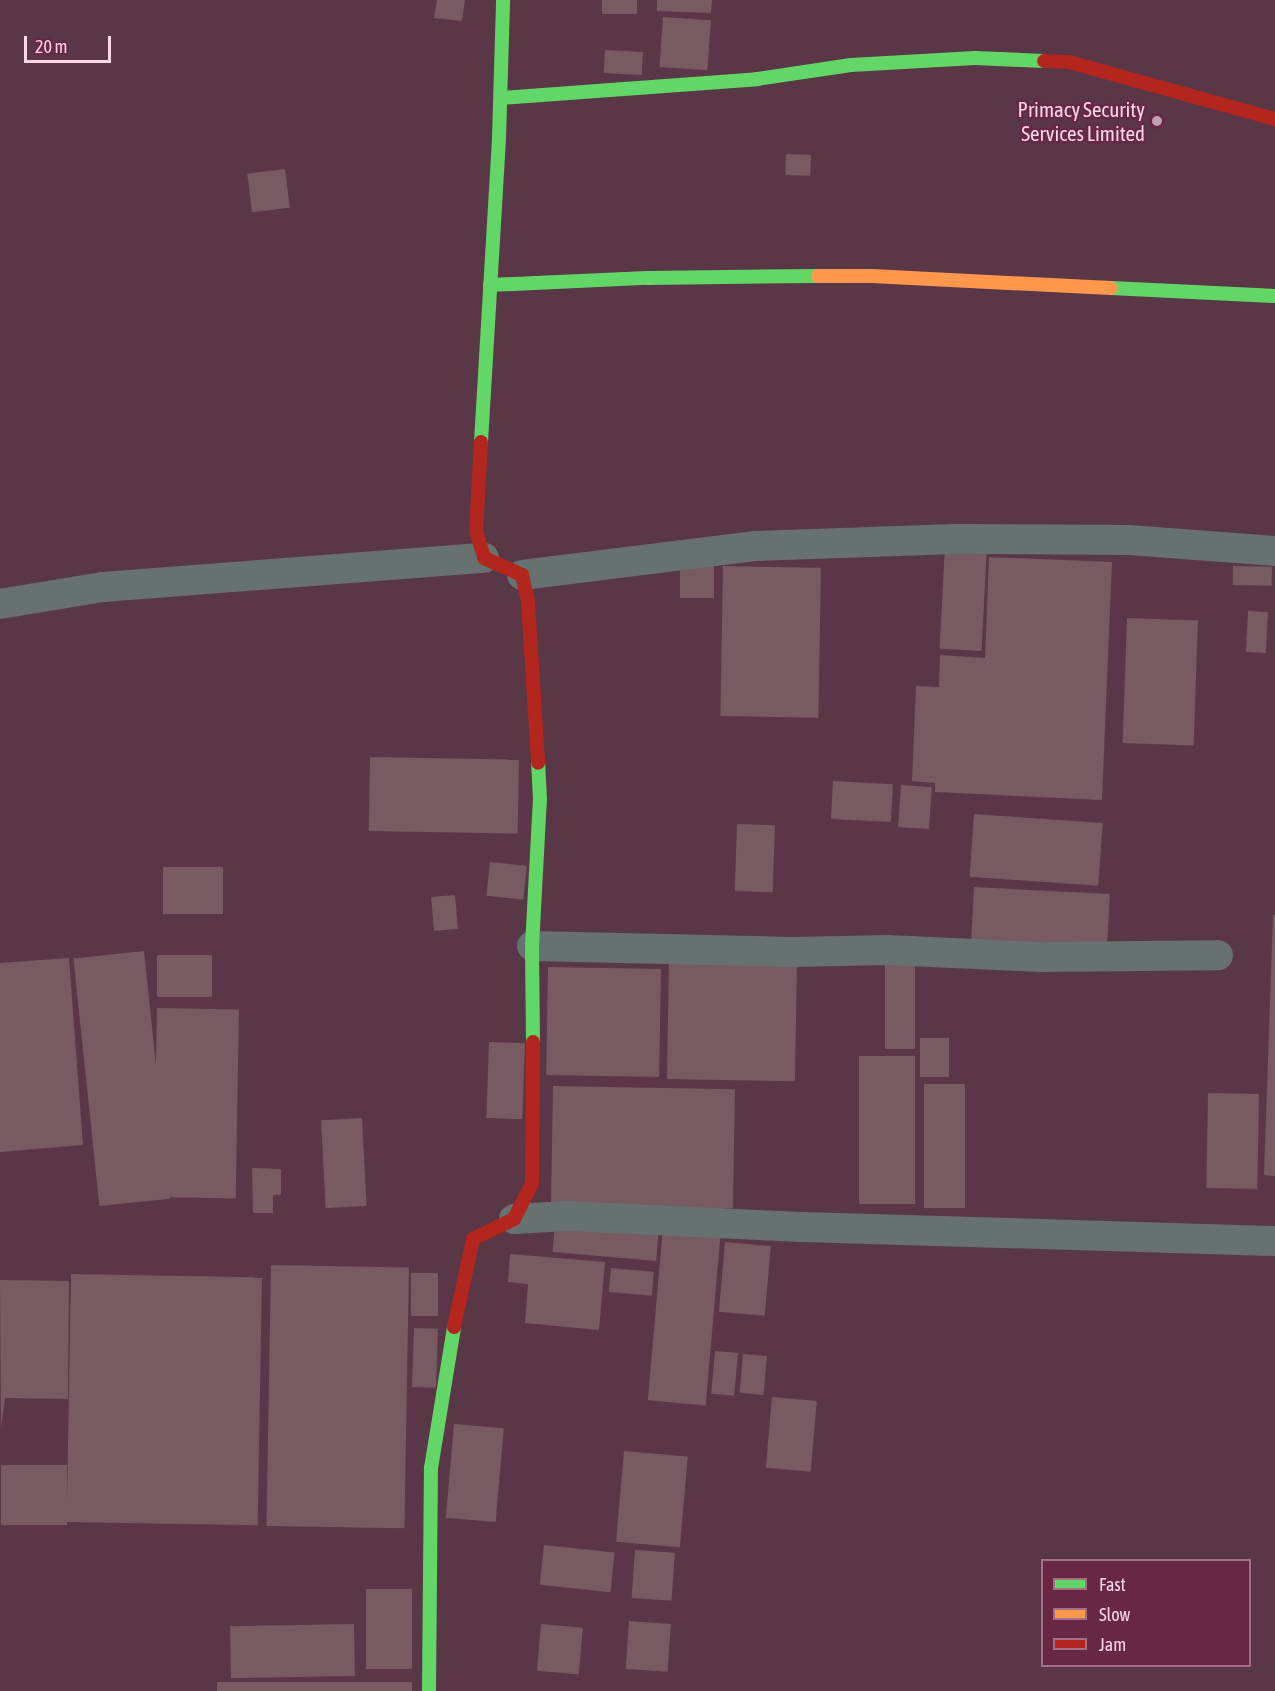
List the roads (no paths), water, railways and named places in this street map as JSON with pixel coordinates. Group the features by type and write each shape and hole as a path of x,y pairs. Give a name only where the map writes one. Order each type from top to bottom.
{"street":[{"path":"484,558 476,531 501,98 503,0"},
{"path":"501,98 745,80 851,66 975,58 1069,62 1162,86 1257,116 1275,119"},
{"path":"490,285 647,278 872,276 1275,296"},
{"path":"0,604 103,587 484,558 522,575 756,546 956,539 1129,540 1275,551"},
{"path":"514,1219 532,1184 534,1100 532,946 540,800 528,602 522,575"},
{"path":"532,946 793,952 888,950 1040,957 1218,955"},
{"path":"429,1691 431,1468 461,1286 473,1239 514,1219 568,1216 814,1227 1275,1242"}],"place":[{"name":"Primacy Security Services Limited","path":"1157,121"}]}
